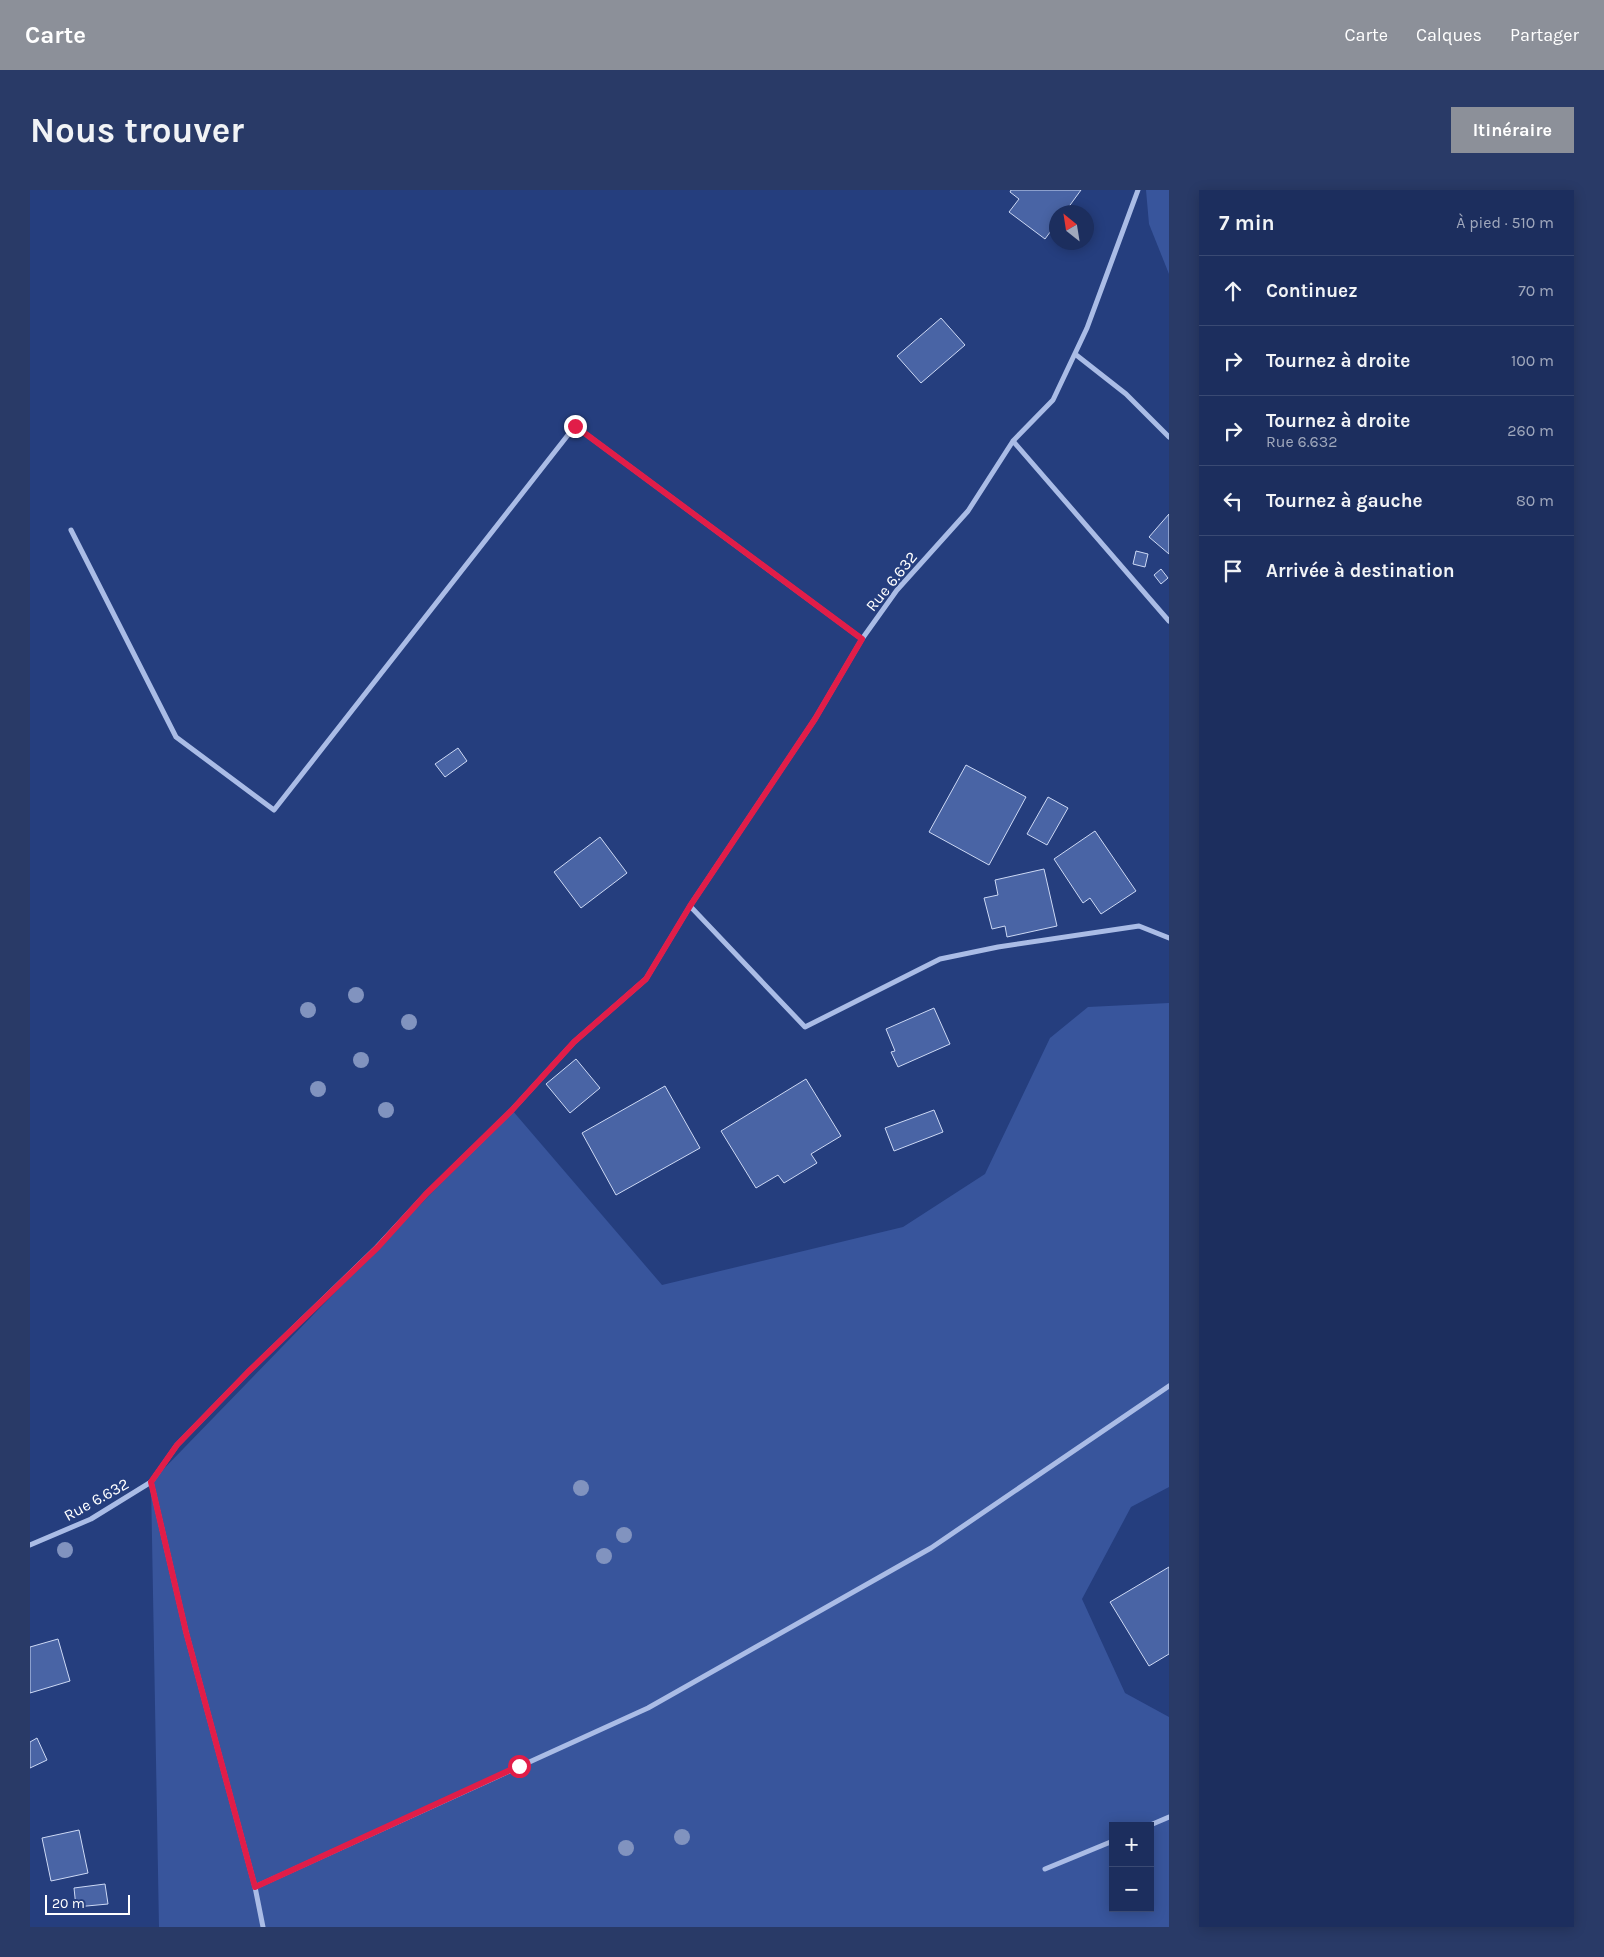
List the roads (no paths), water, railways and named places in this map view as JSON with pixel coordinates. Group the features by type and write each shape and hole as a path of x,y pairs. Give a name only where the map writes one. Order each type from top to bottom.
{"street":[{"name":"Rue 6.632","path":"30,1546 91,1519 151,1482 177,1445 235,1386 378,1247 426,1194 512,1110 574,1042 646,979 690,906 815,719 862,639 897,590 968,511 1014,441 1053,400 1087,328 1138,190"},
{"path":"1075,354 1126,394 1169,437"},
{"path":"71,530 176,737 274,810 575,426 862,639"},
{"path":"1014,441 1169,621"},
{"path":"690,906 805,1027 940,959 998,947 1139,926 1169,938"},
{"path":"255,1887 648,1708 931,1548 1169,1386"},
{"path":"151,1482 186,1632 255,1887 263,1927"},
{"path":"1154,1823 1169,1817"},
{"path":"1045,1870 1109,1843"}]}
